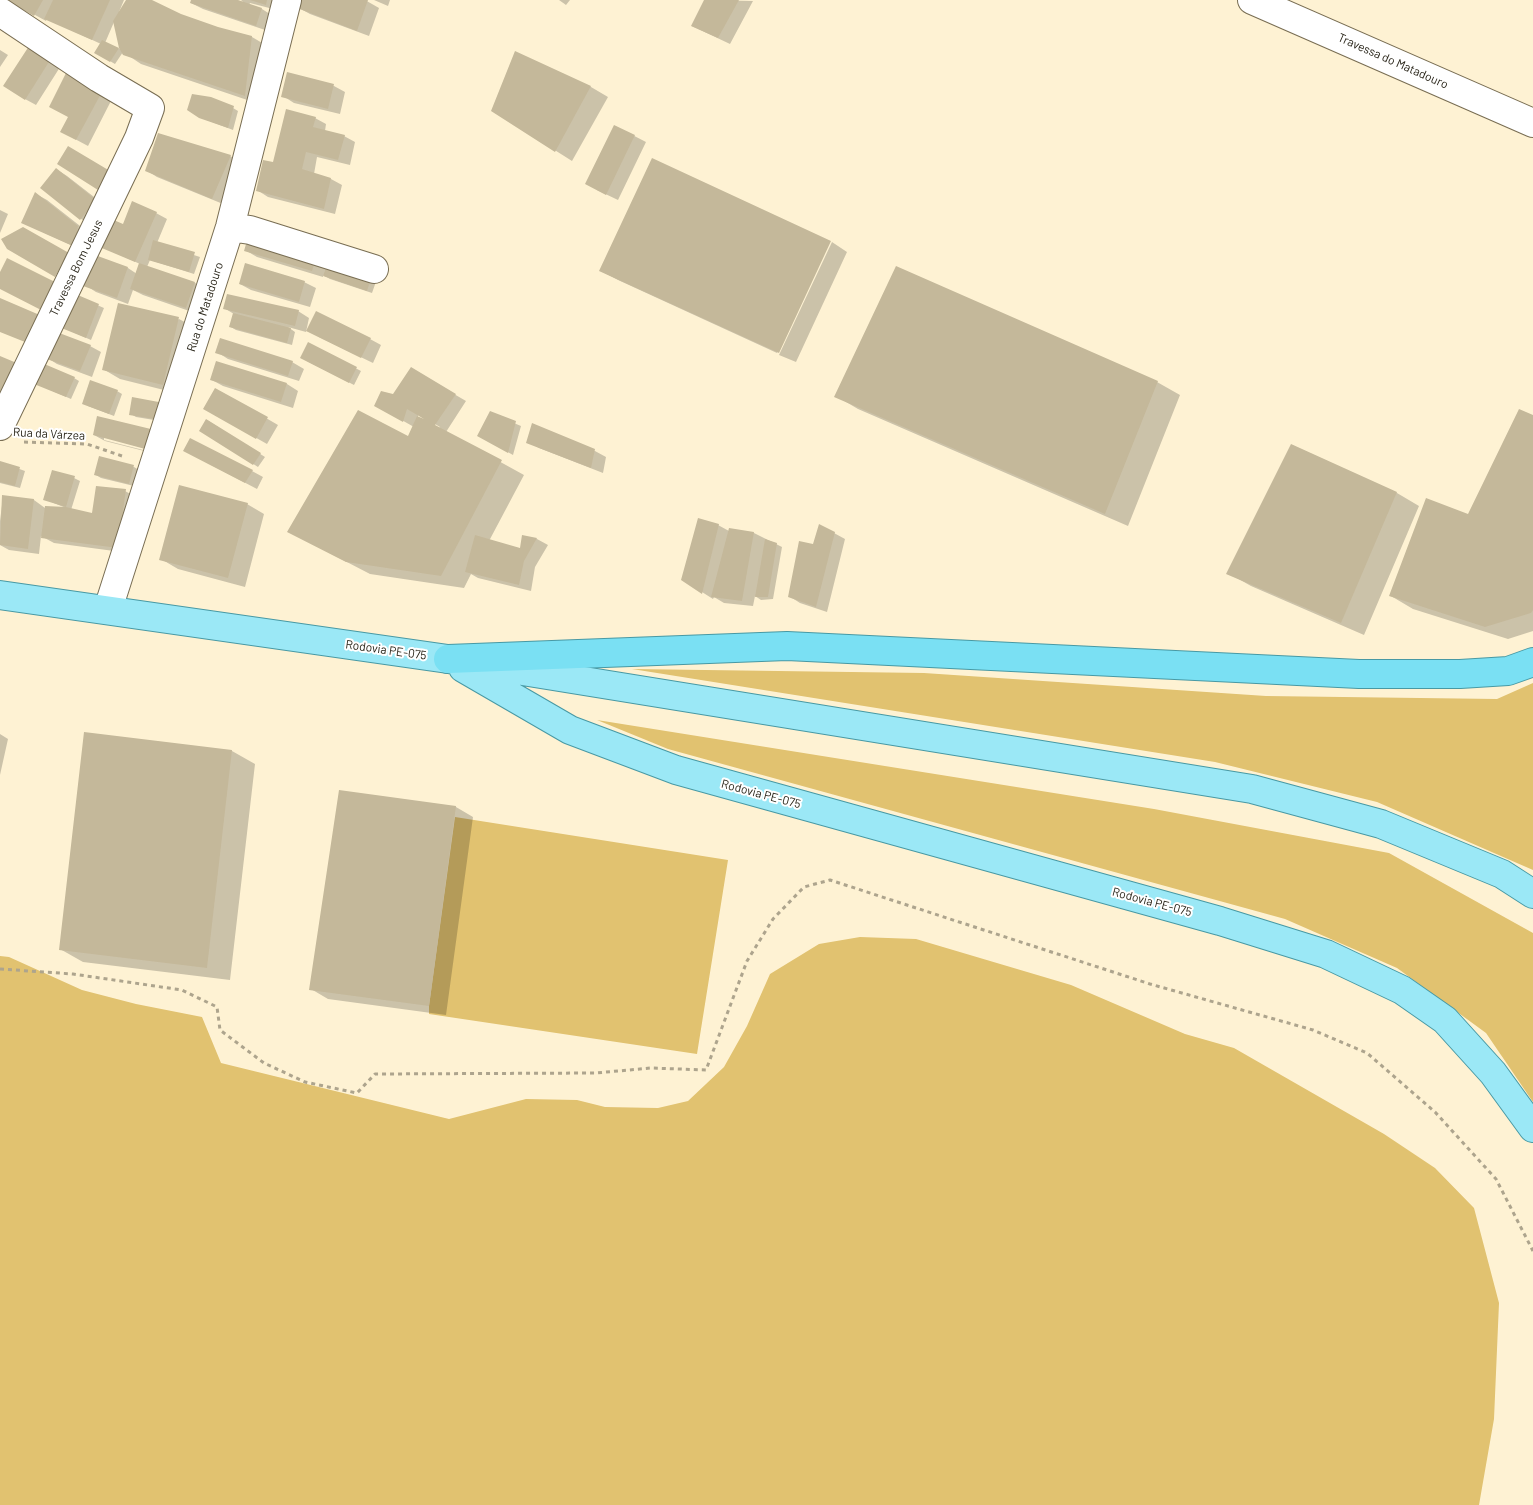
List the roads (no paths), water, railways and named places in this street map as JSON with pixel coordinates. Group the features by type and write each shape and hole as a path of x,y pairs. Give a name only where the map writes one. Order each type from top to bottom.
{"highway":[{"path":"448,659 787,646 1359,674 1508,671 1533,662"}],"main road":[{"name":"Rodovia PE-075","path":"0,595 448,659 570,730 676,770 1220,921 1326,954 1402,990 1445,1020 1493,1073 1533,1128"},
{"path":"448,659 1252,789 1381,824 1502,874 1533,894"}],"street":[{"name":"Rua do Matadouro","path":"108,609 230,227 287,0"},
{"name":"Travessa do Matadouro","path":"1252,0 1533,123"},
{"name":"Travessa Bom Jesus","path":"0,12 99,78 150,108 139,138 10,434"},
{"path":"230,227 250,230 374,269"}]}
